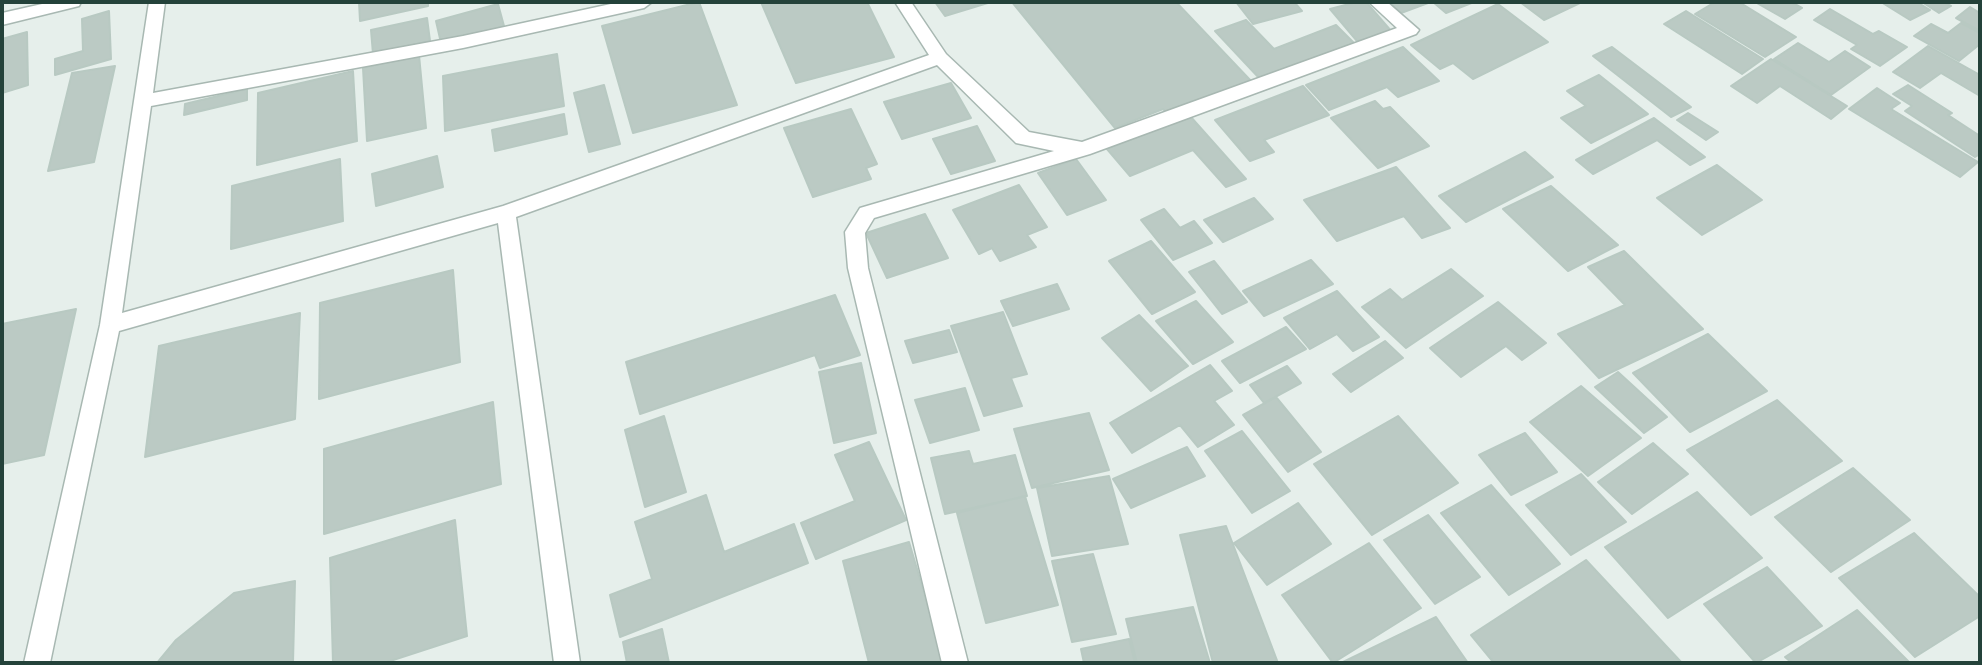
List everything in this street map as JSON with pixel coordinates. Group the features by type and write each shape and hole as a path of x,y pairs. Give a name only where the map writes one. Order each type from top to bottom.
{"street":[{"path":"2,19 73,2"},
{"path":"37,663 110,325 157,2"},
{"path":"142,102 463,42 644,2"},
{"path":"903,2 940,58 1023,138 1083,149"},
{"path":"955,663 858,268 855,232 867,213 1083,149 1410,30 1377,2"},
{"path":"110,325 506,213 940,58"},
{"path":"506,213 567,663"}],"building":[{"path":"359,2 428,2 428,6 360,21"},
{"path":"699,2 737,105 633,133 602,26"},
{"path":"761,2 867,2 894,57 796,83"},
{"path":"935,2 991,2 945,16"},
{"path":"1012,2 1176,2 1252,82 1169,115 1163,109 1115,128"},
{"path":"1236,2 1294,2 1302,11 1253,24"},
{"path":"1366,2 1392,32 1357,41 1330,9"},
{"path":"1388,2 1427,2 1428,3 1401,13"},
{"path":"1433,2 1474,2 1446,13"},
{"path":"1520,2 1582,2 1544,20"},
{"path":"1715,2 1739,2 1796,37 1765,57 1695,14"},
{"path":"1755,2 1791,2 1802,8 1785,19"},
{"path":"1881,2 1917,2 1930,10 1910,20"},
{"path":"1922,2 1943,2 1951,6 1939,13"},
{"path":"498,4 504,26 441,43 436,21"},
{"path":"1498,4 1548,42 1473,79 1453,63 1440,69 1411,45"},
{"path":"1970,7 1980,13 1980,31 1956,18"},
{"path":"1830,9 1873,34 1879,31 1907,47 1880,66 1851,49 1857,45 1814,20"},
{"path":"109,11 111,59 55,75 55,59 83,51 82,19"},
{"path":"1686,11 1763,59 1742,74 1664,24"},
{"path":"427,18 430,41 373,54 371,30"},
{"path":"1246,20 1274,49 1336,25 1354,43 1260,79 1215,31"},
{"path":"1961,23 1980,33 1980,44 1959,61 1914,36 1931,24 1948,33"},
{"path":"27,32 28,85 2,93 2,39"},
{"path":"1798,43 1829,62 1845,51 1870,67 1831,95 1774,59"},
{"path":"1928,46 1980,75 1980,96 1941,73 1920,88 1893,72"},
{"path":"1403,47 1439,81 1398,97 1387,87 1329,110 1306,85"},
{"path":"1612,47 1691,107 1671,117 1593,56"},
{"path":"557,54 564,106 445,131 443,76"},
{"path":"419,55 426,128 367,141 363,68"},
{"path":"1771,59 1847,106 1831,119 1780,86 1757,103 1731,86"},
{"path":"115,66 94,162 48,171 72,73"},
{"path":"353,71 357,141 257,165 258,93"},
{"path":"1599,75 1648,114 1591,143 1561,118 1586,106 1567,91"},
{"path":"951,83 971,118 902,139 884,102"},
{"path":"604,85 620,144 589,152 574,93"},
{"path":"1908,85 1952,113 1948,115 1980,136 1980,154 1975,157 1905,111 1912,106 1893,94"},
{"path":"1303,86 1329,115 1264,140 1274,152 1250,161 1215,120"},
{"path":"1877,88 1900,103 1891,109 1978,162 1960,177 1849,109"},
{"path":"247,89 247,100 184,115 185,104"},
{"path":"1375,101 1383,109 1390,107 1429,146 1378,168 1331,118"},
{"path":"851,109 877,164 866,168 871,179 813,197 784,128"},
{"path":"1688,113 1718,132 1706,140 1677,120"},
{"path":"564,114 567,134 495,151 492,130"},
{"path":"1190,116 1246,179 1226,187 1193,150 1130,176 1107,149"},
{"path":"1654,118 1705,157 1690,165 1657,140 1593,174 1576,160"},
{"path":"977,126 995,161 951,174 933,139"},
{"path":"1525,152 1553,177 1466,222 1439,196"},
{"path":"437,156 443,187 376,206 372,174"},
{"path":"340,159 343,221 231,249 232,186"},
{"path":"1076,159 1106,200 1067,215 1038,173"},
{"path":"1717,165 1762,200 1702,235 1657,198"},
{"path":"1396,167 1450,228 1422,238 1404,216 1337,241 1304,200"},
{"path":"1019,185 1047,227 1027,235 1036,247 1000,261 992,248 979,254 953,210"},
{"path":"1551,186 1618,245 1568,271 1503,209"},
{"path":"1254,198 1273,219 1223,242 1204,220"},
{"path":"1164,209 1180,228 1194,221 1212,243 1173,260 1141,220"},
{"path":"925,214 948,258 887,278 866,233"},
{"path":"1151,241 1195,292 1152,314 1109,261"},
{"path":"1624,251 1703,329 1599,378 1558,334 1625,305 1588,267"},
{"path":"1311,260 1333,284 1264,316 1243,291"},
{"path":"1214,261 1247,302 1222,314 1189,272"},
{"path":"1451,269 1483,296 1406,348 1362,307 1390,289 1402,300"},
{"path":"453,270 460,362 319,399 320,303"},
{"path":"1057,284 1069,309 1013,326 1001,301"},
{"path":"1337,291 1379,337 1353,351 1337,334 1310,349 1284,318"},
{"path":"835,295 860,355 820,368 815,355 640,414 626,362"},
{"path":"1196,301 1233,342 1193,364 1156,321"},
{"path":"1498,302 1546,343 1522,360 1506,346 1461,377 1430,348"},
{"path":"76,309 44,455 2,464 2,324"},
{"path":"1003,312 1027,374 1011,378 1022,406 984,416 951,326"},
{"path":"300,313 295,419 145,457 159,346"},
{"path":"1139,315 1188,366 1151,391 1102,338"},
{"path":"1286,327 1306,349 1240,383 1222,361"},
{"path":"949,330 957,352 913,363 905,341"},
{"path":"1708,334 1767,391 1690,432 1633,373"},
{"path":"1385,341 1403,358 1351,392 1333,374"},
{"path":"861,363 876,433 834,443 819,372"},
{"path":"1210,365 1232,391 1214,401 1234,425 1198,447 1180,425 1132,453 1110,423"},
{"path":"1287,366 1301,383 1264,403 1250,385"},
{"path":"1618,372 1667,417 1644,433 1595,387"},
{"path":"1581,386 1641,438 1588,476 1530,422"},
{"path":"965,388 979,430 930,443 915,400"},
{"path":"1276,397 1321,452 1288,472 1243,415"},
{"path":"1777,400 1842,461 1751,515 1687,450"},
{"path":"493,402 501,484 324,534 324,449"},
{"path":"1089,413 1109,470 1032,488 1014,429"},
{"path":"664,416 686,492 645,507 625,430"},
{"path":"1398,416 1458,483 1372,535 1314,464"},
{"path":"1242,431 1290,491 1252,513 1205,451"},
{"path":"1525,433 1557,472 1511,495 1479,455"},
{"path":"869,442 906,520 816,559 801,523 855,501 835,455"},
{"path":"1653,443 1688,474 1632,514 1598,482"},
{"path":"1187,447 1205,476 1131,508 1113,479"},
{"path":"969,451 973,464 1015,455 1027,496 945,514 931,458"},
{"path":"1853,468 1910,520 1831,572 1775,517"},
{"path":"1581,474 1626,522 1571,555 1526,505"},
{"path":"1109,476 1128,544 1052,556 1037,488"},
{"path":"1491,485 1560,564 1509,595 1441,513"},
{"path":"1697,492 1762,558 1668,618 1605,547"},
{"path":"706,495 724,552 794,524 808,563 620,637 610,595 652,579 635,522"},
{"path":"1025,496 1058,605 986,623 957,513"},
{"path":"1298,503 1331,544 1267,585 1234,543"},
{"path":"1428,515 1480,577 1435,604 1384,540"},
{"path":"455,520 467,636 384,663 333,663 330,558"},
{"path":"1226,526 1278,663 1213,663 1180,535"},
{"path":"1914,533 1980,597 1980,616 1915,657 1839,578"},
{"path":"909,542 945,663 869,663 843,561"},
{"path":"1369,543 1421,608 1333,663 1282,595"},
{"path":"1093,554 1116,634 1072,642 1052,561"},
{"path":"1586,560 1682,663 1494,663 1471,635"},
{"path":"1767,567 1822,626 1756,663 1704,604"},
{"path":"295,581 293,663 157,663 176,640 234,593"},
{"path":"1193,607 1210,663 1137,663 1126,619"},
{"path":"1857,610 1909,662 1792,663 1785,657"},
{"path":"1436,617 1468,663 1341,663"},
{"path":"662,629 669,663 627,663 623,642"},
{"path":"1129,639 1135,663 1084,663 1081,649"}]}
